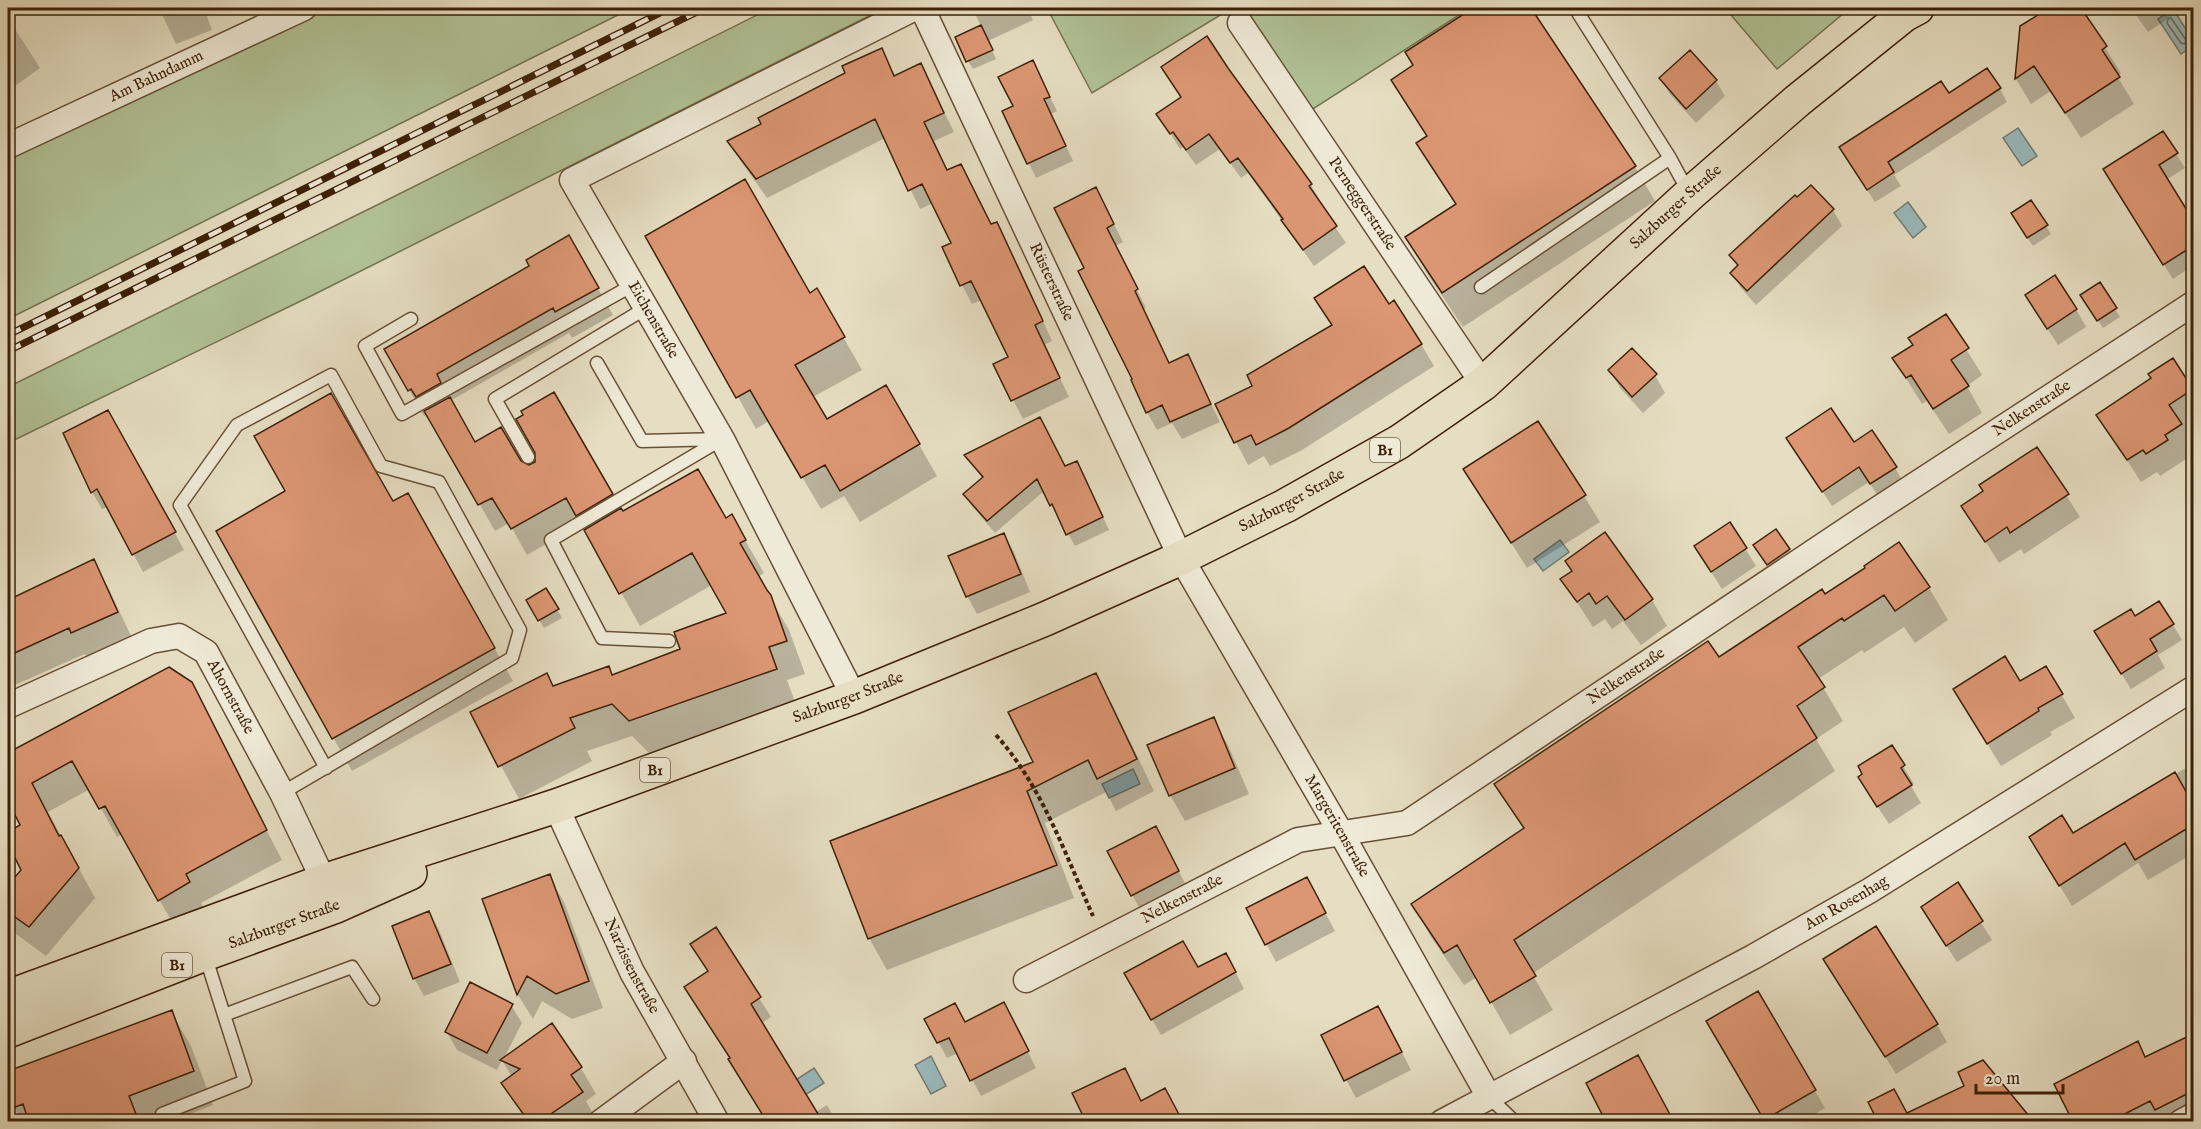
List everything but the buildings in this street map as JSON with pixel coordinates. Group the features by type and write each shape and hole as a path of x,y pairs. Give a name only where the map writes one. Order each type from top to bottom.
{"main road":[{"name":"Salzburger Straße","path":"8,998 200,941 330,894 556,806 854,697 1045,619 1181,558 1286,506 1399,442 1483,384 1690,194 1907,10"},
{"name":"Salzburger Straße","path":"8,1031 200,941"}],"street":[{"name":"Eichenstraße","path":"854,697 722,439 572,180 915,8"},
{"name":"Rüsterstraße","path":"922,8 1181,558"},
{"name":"Am Bahndamm","path":"8,146 299,9"},
{"name":"Perneggerstraße","path":"1240,23 1483,384"},
{"name":"Nelkenstraße","path":"1026,980 1298,840 1407,823 1854,524 2193,303"},
{"name":"Margeritenstraße","path":"1181,558 1341,833 1489,1096"},
{"name":"Ahornstraße","path":"8,706 151,641 179,636 206,652 282,793 330,894"},
{"name":"Am Rosenhag","path":"1442,1122 1753,957 1869,891 2193,688"},
{"name":"Narzissenstraße","path":"556,806 632,972 717,1122"},
{"path":"601,1122 684,1062"},
{"path":"2181,1122 2193,1115"}],"lane":[{"path":"1575,8 1670,158 1690,194"},
{"path":"1481,287 1670,158"},
{"path":"411,319 365,346 402,414 633,285"},
{"path":"528,458 495,399 646,308"},
{"path":"597,363 642,441 722,439"},
{"path":"282,793 326,768 512,658 520,630 439,482 381,466 331,375 237,425 180,505 326,768"},
{"path":"669,641 602,638 551,540 722,439"},
{"path":"162,1114 245,1081 200,941"},
{"path":"224,1015 352,967 373,999"},
{"path":"1489,1096 1515,1122"}],"path":[{"path":"996,735 1014,755 1034,787 1104,940"}],"green space":[{"path":"322,8 632,8 8,319 8,152"},
{"path":"771,8 885,8 307,298 8,443 8,387"},
{"path":"1047,8 1232,8 1092,93"},
{"path":"1236,8 1470,8 1302,116"},
{"path":"1725,8 1850,8 1777,69"}],"water":[{"path":"2173,9 2193,40 2193,46 2181,54 2158,19"},
{"path":"2018,128 2037,156 2022,166 2003,138"},
{"path":"1908,202 1926,227 1913,238 1894,213"},
{"path":"1560,540 1569,552 1543,571 1534,559"},
{"path":"1133,769 1140,784 1109,798 1102,784"},
{"path":"931,1056 946,1086 931,1094 915,1065"},
{"path":"814,1068 824,1083 794,1102 785,1087"}],"railway":[{"path":"8,335 670,8"},
{"path":"8,351 705,8"}]}
